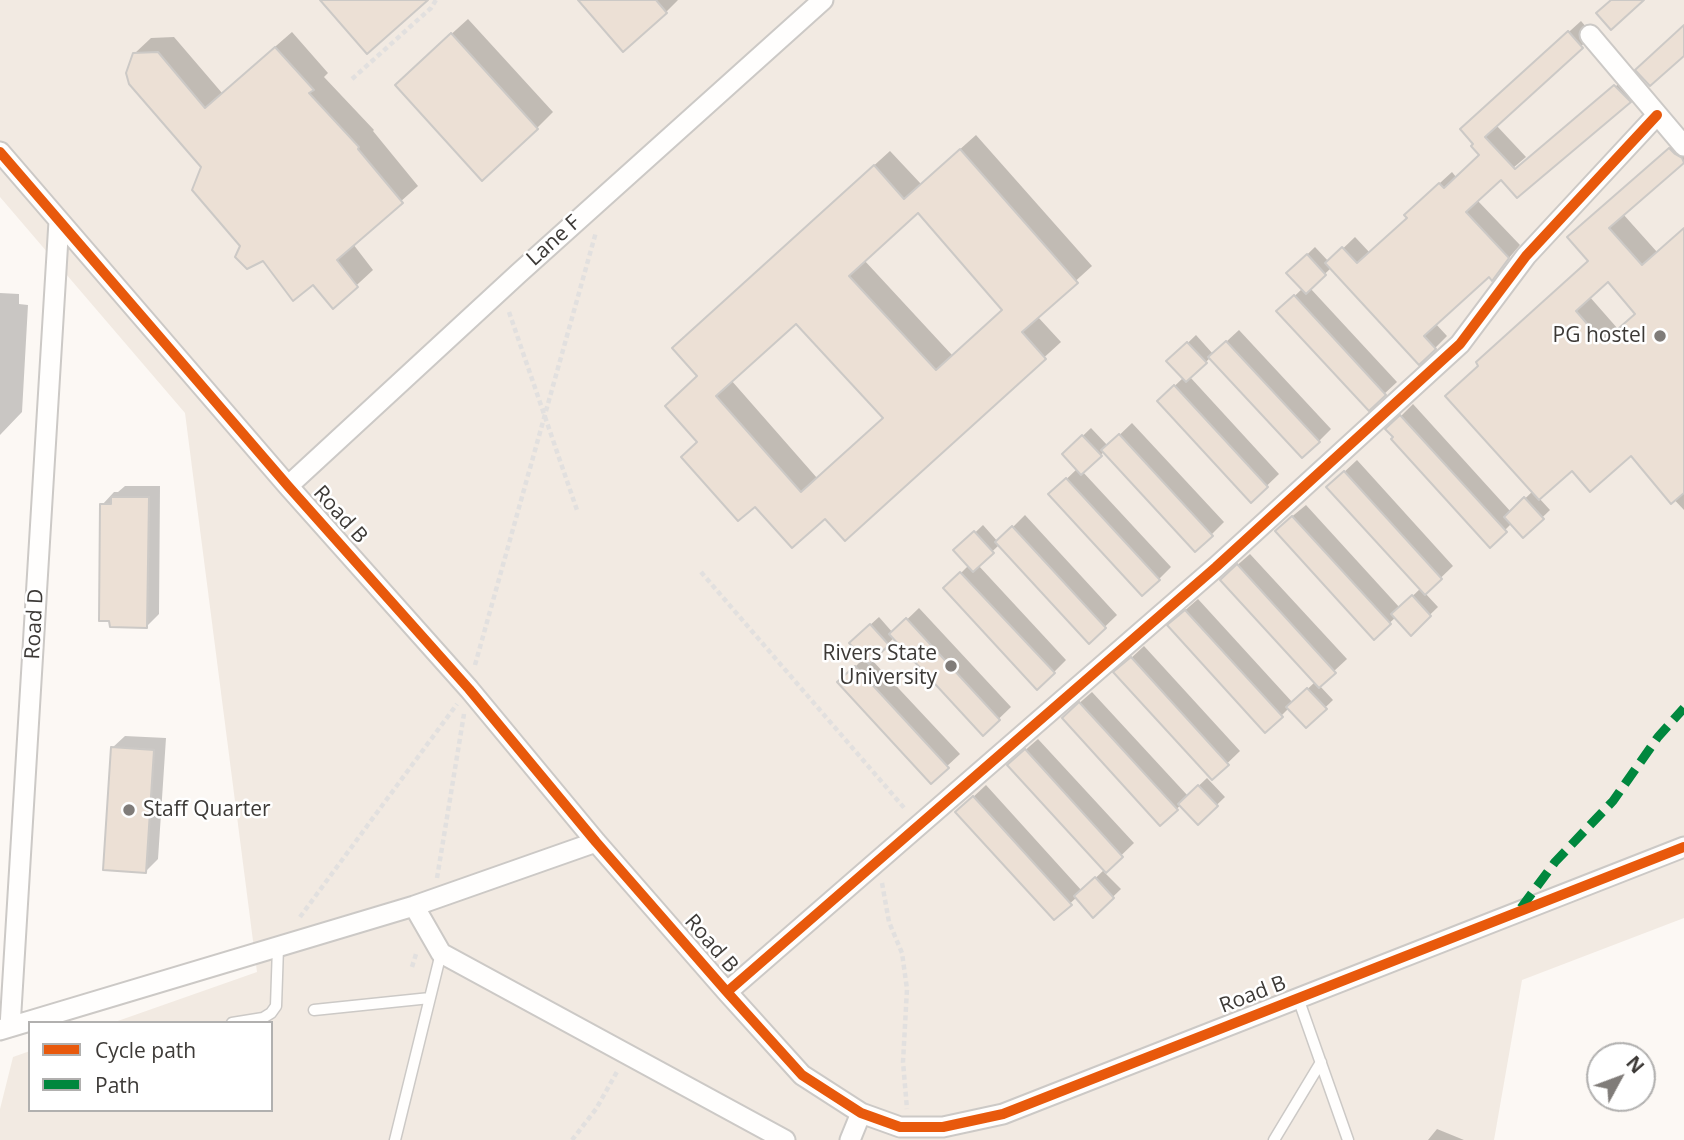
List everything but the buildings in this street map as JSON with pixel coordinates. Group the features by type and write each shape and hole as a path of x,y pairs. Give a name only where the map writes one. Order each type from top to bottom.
{"street":[{"name":"Lane F","path":"289,486 501,289 824,0"},
{"path":"1590,35 1684,146"},
{"path":"727,992 1216,567 1460,344 1526,256 1657,116"},
{"name":"Road B","path":"0,152 469,689 596,842 727,992 802,1075 861,1112 900,1127 943,1127 1003,1114 1684,847"},
{"name":"Road D","path":"5,1028 60,221"},
{"path":"29,1021 414,906 596,842"},
{"path":"414,906 441,953 785,1140"},
{"path":"5,1028 28,1021"},
{"path":"850,1140 861,1112"}],"lane":[{"path":"244,1021 262,1018 276,1006 278,947"},
{"path":"395,1140 441,953"},
{"path":"314,1010 430,998"},
{"path":"1298,998 1348,1140"},
{"path":"1274,1140 1321,1062"}],"path":[{"path":"352,79 431,8 436,0"},
{"path":"434,899 469,689 607,194"},
{"path":"501,289 578,513"},
{"path":"701,572 919,826"},
{"path":"278,947 469,689"},
{"path":"880,860 889,922 902,953 907,989 903,1062 907,1127"},
{"path":"412,967 425,926"},
{"path":"572,1140 596,1109 628,1055"}],"shaded area":[{"name":"Rivers State University","path":"0,0 1684,0 1684,918 1522,980 1494,1140 0,1140 0,1109 13,1057 28,1052 28,1112 273,1112 273,1021 118,1021 257,972 185,413 0,197"}],"marked path":[{"path":"1521,908 1555,862 1613,801 1658,737 1684,708"}],"cycle path":[{"path":"727,992 1216,567 1460,344 1526,256 1657,115"},
{"path":"0,152 288,486 469,689 596,842 727,992 802,1075 861,1113 900,1127 943,1127 1003,1114 1684,847"}],"place":[{"name":"PG hostel","path":"1660,336"},
{"name":"Rivers State University","path":"951,666"},
{"name":"Staff Quarter","path":"129,810"}]}
